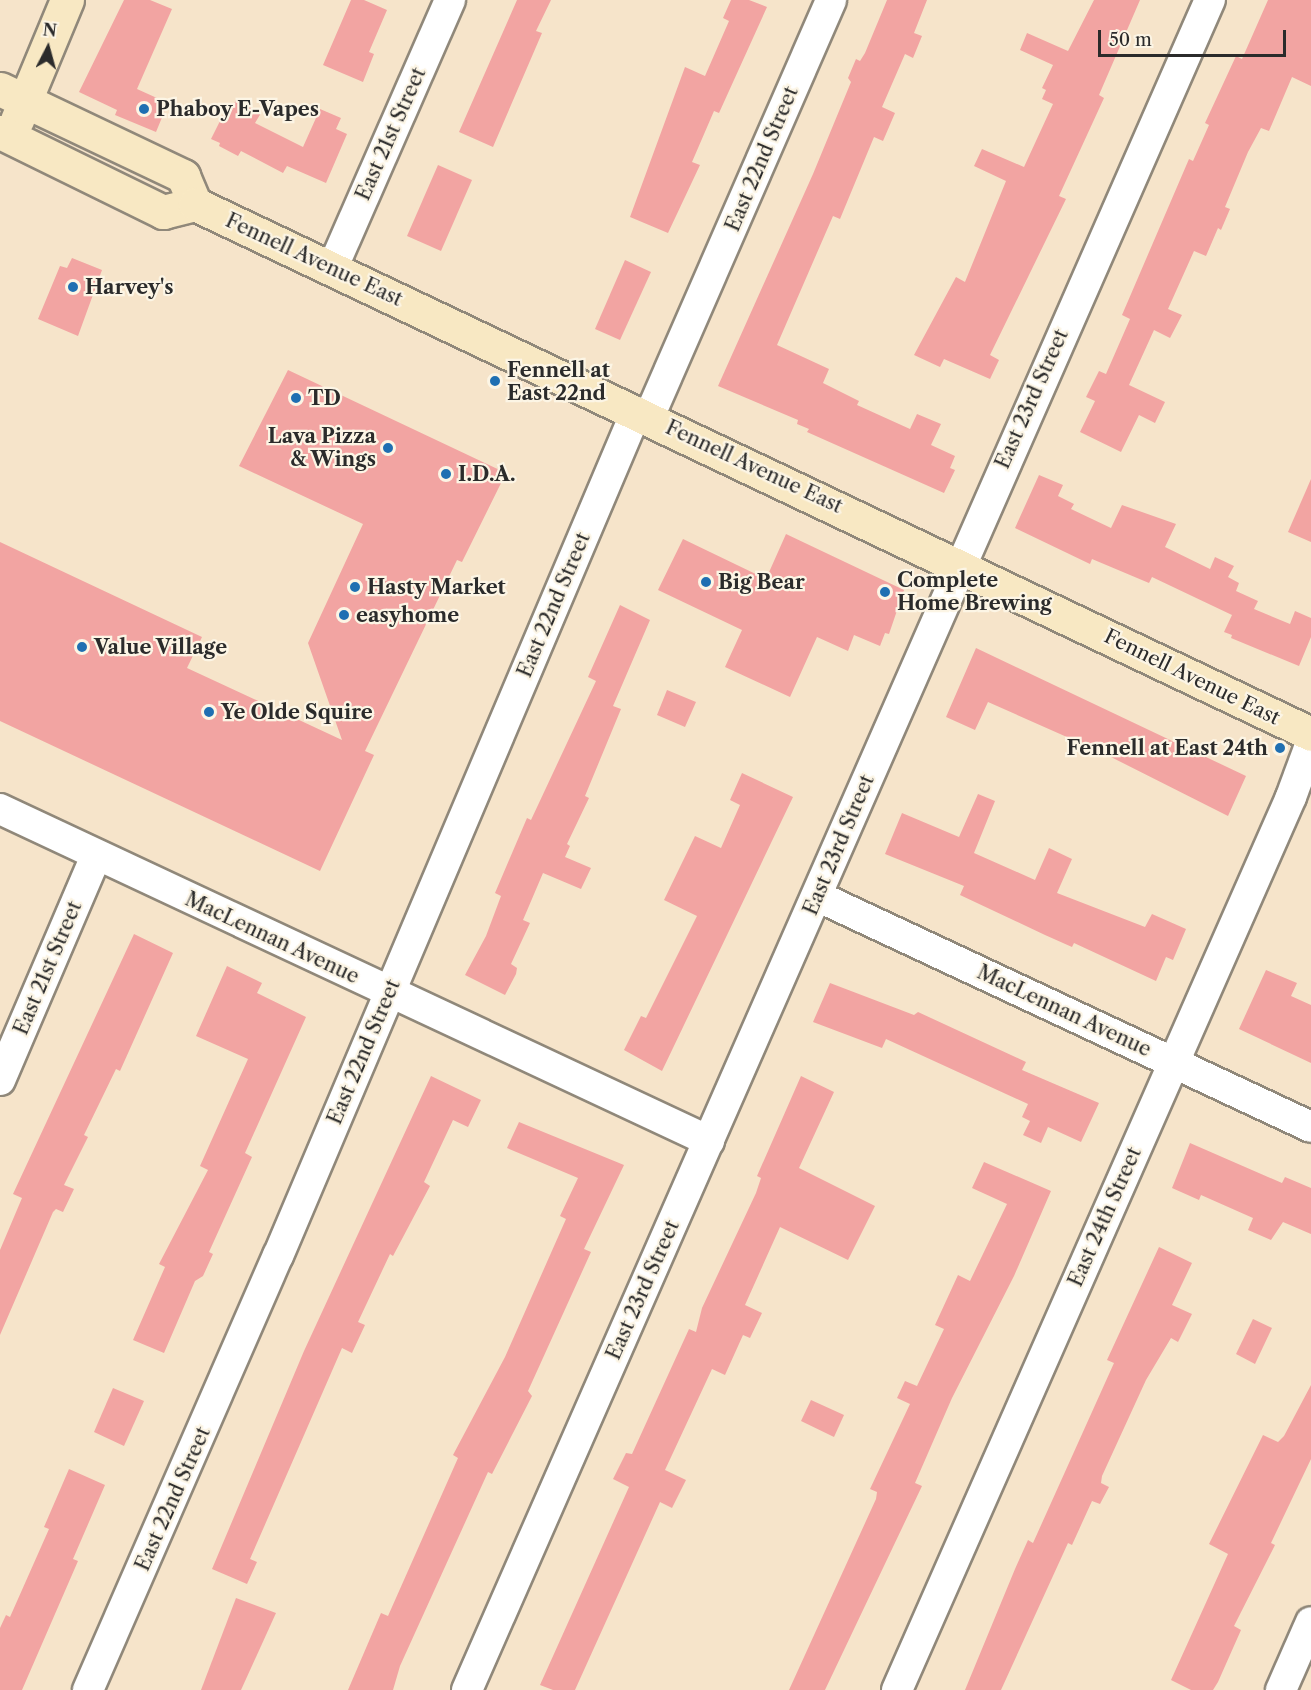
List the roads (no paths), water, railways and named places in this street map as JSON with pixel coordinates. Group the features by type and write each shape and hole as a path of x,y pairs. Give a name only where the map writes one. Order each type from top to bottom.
{"main road":[{"path":"13,95 183,176 195,204 164,212 3,142 13,95 67,0"},
{"name":"Fennell Avenue East","path":"195,204 959,564 1311,734"}],"street":[{"name":"East 21st Street","path":"332,269 450,0"},
{"name":"East 22nd Street","path":"88,1690 389,993 643,415 831,0"},
{"name":"East 23rd Street","path":"467,1690 817,896 959,564 1210,0"},
{"name":"East 24th Street","path":"897,1690 1291,797 1311,743"},
{"name":"MacLennan Avenue","path":"0,809 96,856 709,1141"},
{"name":"East 21st Street","path":"0,1080 96,856"},
{"name":"MacLennan Avenue","path":"817,896 1311,1127"},
{"path":"1281,1690 1311,1622"}],"place":[{"name":"Phaboy E-Vapes","path":"144,109"},
{"name":"Harvey's","path":"73,287"},
{"name":"Fennell at East 22nd","path":"495,381"},
{"name":"TD","path":"296,398"},
{"name":"Lava Pizza & Wings","path":"388,448"},
{"name":"I.D.A.","path":"446,474"},
{"name":"Big Bear","path":"706,582"},
{"name":"Hasty Market","path":"355,587"},
{"name":"Complete Home Brewing","path":"885,592"},
{"name":"easyhome","path":"344,615"},
{"name":"Value Village","path":"82,647"},
{"name":"Ye Olde Squire","path":"209,712"},
{"name":"Fennell at East 24th","path":"1280,748"}]}
